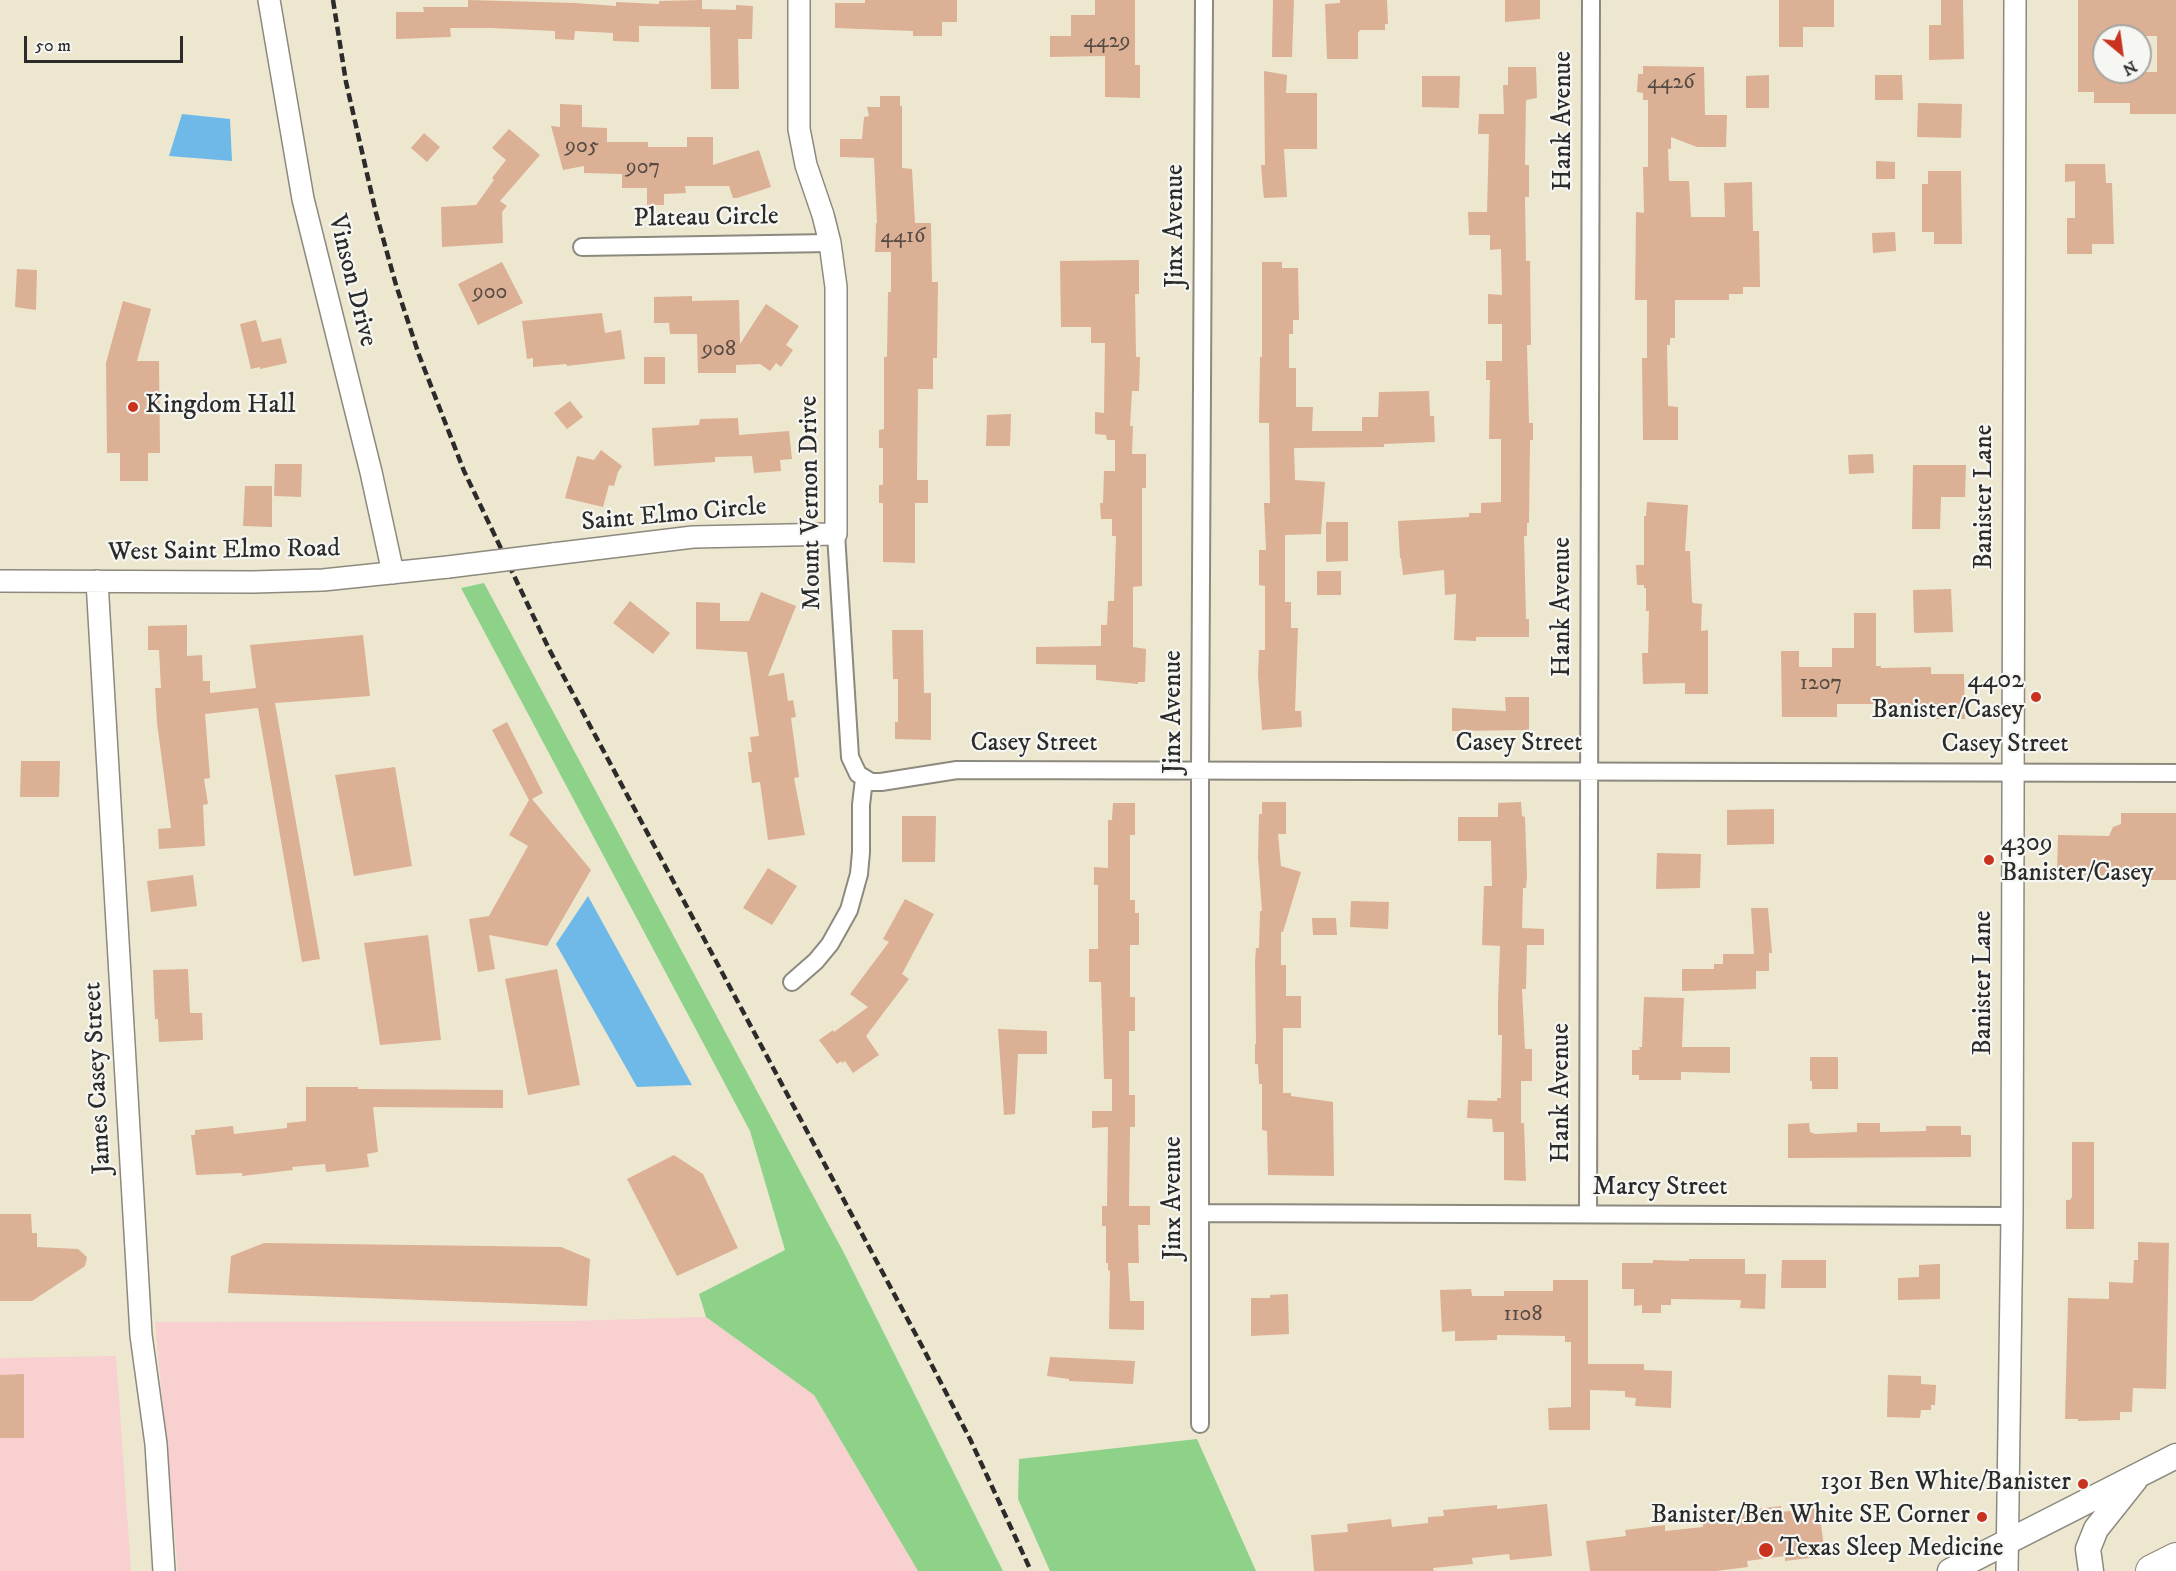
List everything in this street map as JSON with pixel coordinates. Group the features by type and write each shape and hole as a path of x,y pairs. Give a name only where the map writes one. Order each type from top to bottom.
{"highway":[{"path":"2152,1571 2176,1559"}],"main road":[{"path":"1950,1571 2176,1456"},
{"path":"2089,1560 2096,1529 2140,1474"}],"street":[{"name":"Vinson Drive","path":"269,0 303,199 371,472 393,573"},
{"name":"Mount Vernon Drive","path":"799,0 799,129 806,165 830,243 837,308 836,534 850,757 854,767 864,779"},
{"name":"Jinx Avenue","path":"1200,1424 1200,771 1204,0"},
{"name":"Hank Avenue","path":"1588,1214 1591,0"},
{"name":"Banister Lane","path":"2007,1570 2012,1216 2015,0"},
{"name":"Plateau Circle","path":"582,246 830,243"},
{"name":"Saint Elmo Circle","path":"448,567 693,537 836,534"},
{"name":"West Saint Elmo Road","path":"0,581 265,582 323,580 448,567"},
{"name":"James Casey Street","path":"98,581 141,1335 156,1444 164,1571"},
{"name":"Casey Street","path":"864,779 881,783 957,770 2176,773"},
{"path":"792,982 816,961 830,944 851,902 860,863 864,779"},
{"name":"Marcy Street","path":"1200,1213 2012,1216"}],"shaded area":[{"path":"706,1317 814,1395 918,1571 178,1571 155,1322 571,1321"},
{"path":"116,1356 131,1571 0,1571 0,1358"}],"green space":[{"path":"484,583 844,1253 1003,1571 918,1571 814,1395 706,1317 699,1294 785,1250 750,1131 461,588"},
{"path":"1197,1439 1256,1571 1050,1571 1018,1499 1019,1459"}],"water":[{"path":"182,114 230,119 232,161 169,156"},
{"path":"588,896 692,1085 637,1087 556,944"}],"building":[{"path":"468,0 616,6 616,2 659,4 659,1 702,0 702,9 736,10 736,5 753,6 752,39 738,39 739,89 711,89 710,27 639,26 639,42 613,41 613,33 575,31 574,40 555,39 555,31 491,28 450,28 451,37 396,39 396,12 424,12 423,7 468,7"},
{"path":"865,0 957,0 957,22 942,22 942,36 913,36 913,31 835,28 835,3 865,3"},
{"path":"1095,0 1135,0 1135,65 1140,65 1140,98 1105,97 1105,56 1050,57 1050,36 1071,36 1071,15 1095,15"},
{"path":"1273,0 1294,0 1292,57 1272,57"},
{"path":"1340,0 1387,0 1388,24 1385,24 1385,30 1360,30 1358,59 1327,59 1325,4 1340,3"},
{"path":"1505,0 1540,0 1540,19 1505,22"},
{"path":"1779,0 1834,0 1834,27 1803,27 1803,47 1779,47"},
{"path":"1941,0 1963,0 1964,59 1929,60 1929,25 1941,25"},
{"path":"2078,0 2176,0 2176,114 2130,114 2130,103 2094,103 2094,92 2078,92"},
{"path":"1643,66 1704,67 1705,115 1727,115 1726,147 1697,147 1671,137 1671,149 1668,149 1669,181 1689,181 1691,217 1725,217 1724,183 1752,182 1753,231 1759,231 1760,287 1743,287 1743,294 1729,294 1729,300 1675,300 1675,338 1670,338 1670,345 1667,345 1668,406 1678,407 1678,440 1643,440 1642,358 1647,358 1647,300 1635,300 1636,212 1644,213 1643,167 1648,167 1648,100 1643,100 1643,93 1637,92 1638,74 1643,74"},
{"path":"1508,67 1536,67 1537,98 1526,100 1525,165 1529,165 1529,197 1525,197 1526,261 1530,261 1531,345 1527,345 1529,423 1533,423 1533,440 1530,440 1529,523 1527,523 1527,536 1524,536 1526,619 1529,619 1529,637 1476,637 1476,641 1454,640 1456,594 1445,595 1444,570 1403,575 1398,521 1469,517 1469,513 1481,513 1481,503 1501,502 1501,439 1489,439 1490,380 1486,380 1486,361 1502,361 1502,324 1488,324 1488,294 1502,295 1501,249 1490,250 1490,235 1469,235 1468,212 1487,212 1489,134 1478,134 1479,114 1504,114 1503,85 1508,85"},
{"path":"1264,71 1287,75 1286,93 1317,93 1317,149 1284,149 1287,197 1264,198 1261,165 1265,165"},
{"path":"1769,75 1769,108 1746,108 1746,76"},
{"path":"1875,75 1902,75 1903,100 1875,100"},
{"path":"1422,76 1460,76 1459,108 1422,107"},
{"path":"880,96 900,96 902,168 912,169 915,223 931,223 932,282 938,282 937,358 933,358 933,389 918,389 917,480 928,480 928,503 915,503 915,563 883,562 883,503 879,503 879,485 883,485 883,448 879,448 879,430 884,429 884,357 887,357 891,252 875,252 877,223 874,158 840,157 840,139 862,139 864,117 869,116 867,107 880,107"},
{"path":"1918,103 1962,104 1961,138 1917,137"},
{"path":"560,104 582,105 582,127 607,128 607,142 648,142 648,147 687,147 687,137 713,137 713,165 759,150 771,187 733,198 729,186 685,186 686,193 664,194 664,205 647,205 647,188 622,188 622,174 584,173 584,166 563,170 551,126 560,127"},
{"path":"509,129 540,155 500,201 507,206 502,212 503,243 442,247 441,207 476,205 506,160 492,148"},
{"path":"424,133 440,147 427,162 411,148"},
{"path":"1876,161 1895,162 1895,179 1876,179"},
{"path":"2065,164 2105,164 2106,183 2112,183 2114,244 2092,244 2092,254 2067,254 2067,218 2075,218 2075,181 2065,182"},
{"path":"1928,171 1961,171 1962,244 1934,244 1934,232 1922,232 1922,184 1928,184"},
{"path":"1895,232 1896,251 1873,253 1872,233"},
{"path":"1139,260 1139,294 1135,294 1136,357 1140,357 1139,391 1132,391 1130,426 1133,426 1132,454 1146,454 1146,488 1142,488 1142,586 1133,587 1133,647 1146,649 1145,682 1138,682 1138,684 1096,680 1096,665 1036,664 1036,647 1101,646 1101,625 1107,625 1108,601 1114,601 1116,536 1112,536 1112,519 1101,519 1100,503 1103,503 1104,471 1115,471 1115,440 1107,440 1106,435 1095,434 1095,412 1104,413 1105,343 1091,343 1091,327 1061,327 1060,261"},
{"path":"502,262 523,303 478,325 458,284"},
{"path":"1262,262 1282,262 1282,268 1298,268 1299,320 1293,320 1293,334 1289,334 1289,368 1296,368 1296,407 1313,407 1312,431 1362,431 1362,417 1378,417 1379,392 1429,391 1430,416 1434,416 1435,442 1384,444 1384,447 1294,448 1295,480 1325,482 1321,534 1285,535 1285,602 1291,602 1291,628 1298,628 1295,711 1301,711 1302,727 1262,730 1258,675 1259,650 1265,650 1265,586 1259,585 1259,550 1266,550 1264,503 1270,503 1269,423 1259,423"},
{"path":"17,269 37,270 36,310 15,307"},
{"path":"692,296 692,301 739,300 740,344 766,304 799,326 786,345 793,350 781,367 776,363 770,371 760,364 736,365 736,373 698,373 697,334 670,334 669,323 654,323 654,297"},
{"name":"Kingdom Hall","path":"123,301 151,309 137,361 159,361 160,453 148,453 148,481 120,481 120,453 107,453 106,363"},
{"path":"602,313 605,333 621,330 625,359 567,366 566,364 533,367 533,358 527,359 522,321"},
{"path":"256,320 262,342 281,338 287,363 251,369 240,324"},
{"path":"644,357 665,357 665,384 644,384"},
{"path":"570,401 583,417 567,429 554,413"},
{"path":"1011,414 1010,446 986,446 987,415"},
{"path":"738,418 739,435 789,431 792,459 780,460 781,471 754,473 752,456 715,457 715,462 654,466 652,428 699,425 700,419"},
{"path":"601,450 622,466 614,486 609,485 603,507 565,498 577,456 594,460"},
{"path":"1873,454 1874,473 1849,474 1848,455"},
{"path":"275,464 302,464 301,497 274,496"},
{"path":"1913,465 1966,465 1965,497 1941,497 1940,529 1912,529"},
{"path":"245,486 272,486 272,527 243,526"},
{"path":"1647,502 1688,505 1685,551 1690,551 1692,601 1702,604 1701,631 1708,630 1708,694 1685,694 1685,683 1643,684 1642,653 1648,653 1649,611 1646,611 1646,588 1644,585 1637,585 1636,565 1644,565 1644,516 1646,516"},
{"path":"1326,522 1348,522 1348,561 1326,562"},
{"path":"1317,571 1341,571 1341,595 1317,595"},
{"path":"1951,589 1953,632 1914,632 1913,590"},
{"path":"761,592 796,606 768,676 784,673 788,701 793,700 796,717 791,718 799,777 794,778 805,835 768,840 760,782 752,783 749,761 748,752 752,752 750,737 759,736 747,652 696,649 696,602 720,603 720,621 749,621"},
{"path":"630,601 670,633 653,654 613,623"},
{"path":"1854,613 1876,613 1876,666 1881,666 1881,668 1931,667 1931,674 1964,674 1965,719 1932,719 1932,705 1880,706 1880,704 1837,704 1837,717 1782,717 1781,651 1799,651 1799,667 1832,667 1832,648 1854,648"},
{"path":"187,625 187,656 202,655 203,681 210,681 210,693 256,688 250,645 363,635 370,696 275,703 320,959 302,962 258,708 205,714 210,778 204,779 208,804 203,805 205,846 159,849 158,829 171,828 157,723 155,688 161,688 159,650 148,650 148,626"},
{"path":"892,630 923,630 924,693 931,693 931,740 895,739 895,722 898,722 898,679 893,679"},
{"path":"1505,697 1529,697 1529,730 1452,731 1452,708 1506,711"},
{"path":"507,722 543,793 532,799 591,870 547,946 489,935 495,969 478,972 469,919 489,916 528,846 509,835 529,800 492,730"},
{"path":"21,761 60,761 59,797 20,797"},
{"path":"395,767 412,866 354,876 335,775"},
{"path":"1262,802 1286,802 1286,834 1278,834 1281,866 1301,872 1283,932 1281,932 1281,965 1286,965 1286,996 1301,996 1301,1028 1283,1028 1283,1093 1333,1102 1334,1176 1268,1175 1267,1131 1262,1130 1262,1084 1259,1084 1258,1064 1255,1064 1255,961 1256,948 1259,948 1260,911 1262,911 1258,857 1259,814 1262,814"},
{"path":"1521,802 1522,816 1525,817 1527,876 1526,888 1523,888 1522,928 1544,929 1544,945 1527,945 1526,989 1522,989 1525,1049 1532,1049 1532,1081 1521,1081 1521,1123 1524,1123 1526,1181 1504,1180 1504,1132 1493,1132 1492,1119 1467,1118 1468,1100 1497,1101 1497,1098 1501,1098 1502,1035 1498,1035 1500,946 1482,945 1484,886 1492,886 1491,841 1458,841 1458,817 1498,817 1498,803"},
{"path":"1113,803 1135,803 1135,835 1130,835 1130,900 1135,900 1135,913 1139,913 1139,945 1130,945 1130,997 1135,997 1135,1031 1129,1031 1129,1095 1135,1095 1135,1127 1130,1127 1129,1206 1150,1206 1150,1225 1138,1225 1139,1263 1128,1263 1130,1301 1144,1301 1144,1330 1109,1329 1110,1271 1106,1263 1106,1226 1102,1226 1102,1206 1107,1206 1108,1127 1092,1128 1092,1111 1112,1111 1112,1079 1104,1079 1101,982 1089,982 1089,949 1098,949 1098,885 1094,885 1094,867 1108,868 1108,820 1112,820"},
{"path":"1774,809 1774,844 1727,845 1727,810"},
{"path":"2121,813 2176,813 2176,880 2150,880 2150,876 2057,875 2058,835 2109,836 2113,827 2121,824"},
{"path":"902,816 936,816 935,862 902,862"},
{"path":"1657,853 1701,854 1700,888 1656,889"},
{"path":"768,868 797,886 772,925 743,908"},
{"path":"193,875 197,906 151,912 147,881"},
{"path":"905,899 934,914 902,974 909,979 866,1036 879,1055 853,1073 845,1061 837,1064 819,1040 868,1007 850,994 889,942 883,939"},
{"path":"1351,901 1389,902 1388,929 1350,927"},
{"path":"1751,908 1768,908 1772,953 1769,953 1769,971 1756,971 1756,989 1682,991 1682,969 1714,969 1714,964 1723,964 1723,954 1754,954"},
{"path":"1312,918 1336,918 1337,935 1313,935"},
{"path":"428,935 441,1040 380,1045 364,943"},
{"path":"188,969 190,1013 202,1013 203,1040 159,1042 158,1019 155,1019 153,970"},
{"path":"557,969 580,1085 528,1095 505,979"},
{"path":"1644,997 1684,998 1682,1047 1730,1047 1730,1073 1681,1072 1681,1080 1639,1080 1639,1075 1632,1075 1632,1050 1640,1050 1639,1047 1642,1047"},
{"path":"998,1029 1047,1031 1047,1054 1018,1054 1015,1114 1004,1115"},
{"path":"1810,1057 1838,1057 1838,1089 1812,1089"},
{"path":"306,1087 503,1090 503,1108 373,1107 378,1152 367,1154 369,1167 326,1172 325,1164 242,1176 242,1173 196,1175 191,1135 195,1135 195,1130 233,1126 234,1134 287,1128 287,1123 306,1121"},
{"path":"1809,1123 1810,1132 1815,1134 1857,1132 1857,1123 1880,1123 1880,1132 1926,1131 1926,1126 1961,1126 1961,1135 1971,1135 1971,1157 1788,1158 1788,1124"},
{"path":"2072,1142 2094,1142 2094,1229 2066,1229 2066,1200 2072,1197"},
{"path":"674,1155 703,1174 738,1248 677,1276 627,1179"},
{"path":"0,1214 31,1214 32,1233 37,1233 37,1247 78,1249 87,1257 85,1266 32,1301 0,1301"},
{"path":"2138,1242 2169,1243 2166,1389 2133,1388 2132,1412 2120,1412 2120,1420 2065,1419 2068,1298 2109,1299 2109,1282 2133,1283 2134,1260 2138,1260"},
{"path":"264,1243 561,1247 590,1259 587,1306 228,1293 231,1256"},
{"path":"1689,1259 1745,1259 1745,1274 1766,1274 1765,1309 1740,1308 1741,1300 1671,1299 1671,1305 1661,1305 1661,1313 1642,1313 1642,1305 1634,1306 1634,1289 1622,1289 1622,1263 1653,1263 1653,1260 1689,1261"},
{"path":"1782,1260 1826,1260 1826,1288 1781,1288"},
{"path":"1940,1264 1940,1299 1898,1300 1898,1278 1919,1277 1919,1265"},
{"path":"1553,1280 1588,1280 1588,1364 1644,1364 1644,1370 1672,1371 1671,1408 1635,1406 1636,1398 1625,1397 1625,1391 1590,1390 1590,1430 1549,1430 1548,1408 1571,1407 1571,1342 1565,1342 1565,1336 1497,1335 1497,1340 1455,1341 1455,1331 1442,1332 1440,1290 1471,1289 1472,1296 1504,1296 1504,1291 1553,1291"},
{"path":"1288,1294 1289,1334 1251,1336 1251,1298 1270,1298 1270,1295"},
{"path":"1050,1357 1135,1361 1133,1384 1069,1381 1069,1379 1047,1376"},
{"path":"24,1374 24,1438 0,1438 0,1375"},
{"path":"1888,1375 1921,1376 1921,1384 1936,1385 1935,1405 1931,1405 1931,1410 1921,1410 1920,1418 1887,1417"},
{"path":"1547,1504 1552,1556 1510,1560 1509,1554 1472,1558 1473,1564 1433,1568 1434,1571 1314,1571 1311,1535 1348,1532 1347,1524 1391,1519 1392,1527 1428,1523 1428,1517 1444,1516 1443,1510 1497,1505 1497,1509"},
{"path":"1781,1506 1781,1512 1819,1508 1825,1556 1785,1561 1785,1556 1747,1561 1748,1567 1716,1571 1590,1571 1586,1541 1626,1536 1625,1530 1665,1525 1665,1531 1703,1527 1702,1522 1741,1517 1740,1511"}],"railway":[{"path":"333,0 346,82 376,213 396,285 419,355 464,471 549,649 970,1439 1031,1571"}],"place":[{"name":"Kingdom Hall","path":"133,407"},
{"name":"4402 Banister/Casey","path":"2036,697"},
{"name":"4309 Banister/Casey","path":"1989,860"},
{"name":"1301 Ben White/Banister","path":"2083,1484"},
{"name":"Banister/Ben White SE Corner","path":"1982,1517"},
{"name":"Texas Sleep Medicine","path":"1766,1550"}]}
